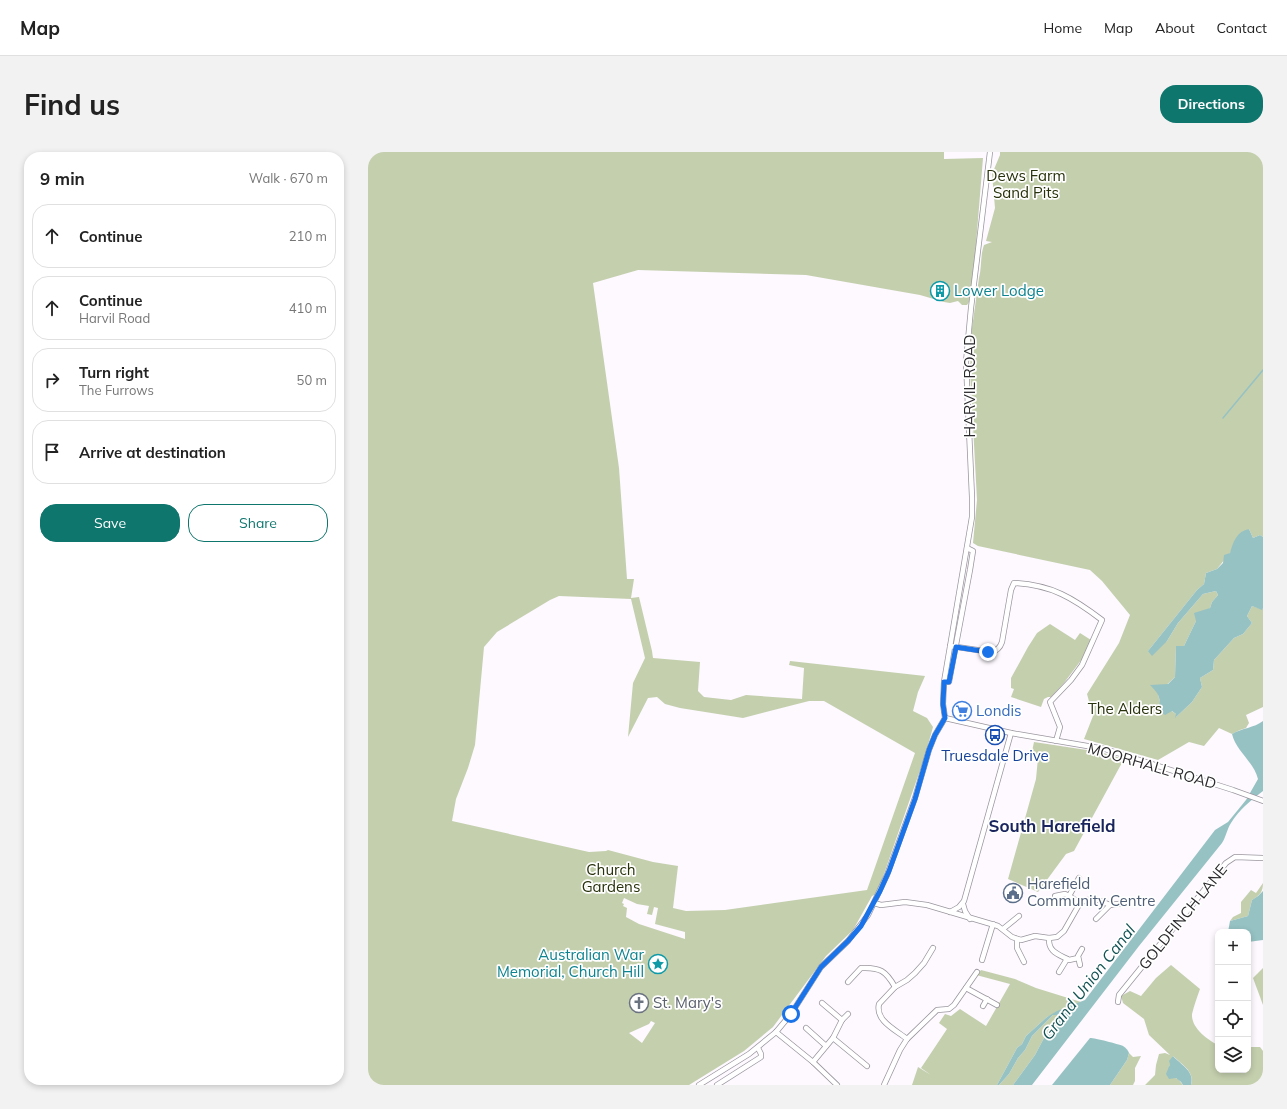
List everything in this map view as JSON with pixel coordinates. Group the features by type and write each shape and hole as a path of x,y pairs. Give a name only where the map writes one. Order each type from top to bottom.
{"street":[{"name":"HARVIL ROAD","path":"945,718 943,704 944,682 972,517 966,362 990,152"},
{"name":"HARVIL ROAD","path":"944,682 949,682 973,553 972,550 967,548"},
{"path":"950,646 990,652 996,651 1000,648 1011,590 1014,583 1059,592 1069,597 1102,620 1082,665 1050,702 1060,727 1056,741"},
{"path":"699,1085 758,1048 776,1032 791,1014 821,967 855,934 868,915 887,875 915,799 929,750 935,735 945,718"},
{"name":"MOORHALL ROAD","path":"945,718 1011,734 1116,752 1262,800"},
{"path":"970,919 964,911 962,904 1011,734"},
{"name":"GOLDFINCH LANE","path":"1118,1002 1119,995 1226,863 1235,857 1263,858"},
{"path":"1069,896 1079,878"},
{"path":"1054,896 1065,894 1080,903"},
{"path":"874,902 880,905 916,903 970,919 993,924 1017,939 1026,939 1035,936 1049,938 1057,937 1061,934 1080,903 1086,900 1096,899 1110,905 1126,903"},
{"path":"950,912 962,904"},
{"path":"1096,919 1110,905"},
{"path":"1003,929 1019,916"},
{"path":"982,960 993,924"},
{"path":"1049,938 1050,947 1052,950 1067,959 1071,960 1078,958"},
{"path":"1017,939 1017,948 1024,962"},
{"path":"907,1039 883,1021 879,1014 879,1004 895,987 915,973 924,963 933,948"},
{"path":"1080,965 1078,956 1082,949"},
{"path":"1060,972 1067,959"},
{"path":"848,982 861,968 878,969 886,974 895,987"},
{"path":"884,1085 900,1050 907,1039 937,1010 949,1009 954,1005 976,972"},
{"path":"966,988 997,1005"},
{"path":"983,1006 987,999"},
{"path":"822,1003 842,1020"},
{"path":"813,1062 833,1038 842,1020 848,1014"},
{"path":"806,1028 826,1046"},
{"path":"776,1032 813,1062 834,1084"},
{"path":"833,1038 867,1066"},
{"path":"717,1085 761,1057 758,1048"}],"green space":[{"name":"Church Gardens","path":"368,152 944,152 944,159 983,158 974,269 969,302 967,305 962,305 958,301 950,303 944,302 920,295 806,275 638,270 593,283 619,468 627,579 634,579 631,598 639,597 653,658 700,662 698,691 704,697 731,700 746,695 802,699 804,668 789,665 790,661 925,676 918,692 913,711 927,718 933,727 925,756 877,894 872,896 853,930 826,956 773,1027 744,1051 689,1085 368,1085","holes":["559,596 631,599 645,658 633,683 628,737 648,698 657,697 665,704 680,708 743,718 809,701 824,701 915,753 867,890 725,910 686,911 673,908 678,866 653,862 608,850 589,852 452,821 456,799 475,745 484,647 497,632","624,898 637,904 649,906 647,914 652,915 654,907 658,908 655,924 685,932 685,939 639,924 626,917 627,908 623,906 624,904 622,903","651,1021 655,1023 642,1043 629,1033 649,1024"]},
{"path":"1000,152 1263,152 1263,537 1260,535 1253,538 1249,529 1217,569 1206,573 1204,584 1197,590 1148,651 1167,641 1178,623 1203,594 1216,591 1218,595 1212,602 1210,608 1196,621 1184,646 1176,646 1175,677 1158,693 1160,703 1176,714 1176,717 1192,702 1202,687 1200,678 1213,670 1214,660 1234,638 1243,634 1252,623 1247,616 1252,606 1261,609 1263,608 1263,707 1246,715 1249,723 1246,728 1232,734 1219,728 1204,746 1189,742 1158,760 1084,739 1093,716 1087,694 1119,643 1130,615 1102,581 1090,570 978,546 973,543 977,500 970,370 972,328 981,257 984,245 992,242 986,241 995,208 992,174"},
{"path":"1050,624 1075,640 1080,633 1091,640 1082,659 1064,683 1051,697 1044,699 1041,707 1011,697 1014,689 1011,688 1011,678 1037,633"},
{"path":"1034,742 1100,752 1124,759 1074,851 1066,854 1038,892 1008,879 1036,779 1038,758 1031,756"},
{"path":"1263,883 1260,893 1252,900 1248,916 1230,921 1233,917 1241,913 1241,902 1251,890 1256,893"},
{"path":"1171,965 1200,989 1192,1014 1192,1019 1197,1029 1215,1043 1215,1073 1251,1073 1251,1047 1260,1047 1263,1051 1263,1085 1191,1085 1192,1080 1189,1072 1184,1065 1173,1056 1169,1067 1171,1078 1173,1077 1178,1079 1183,1085 1145,1085 1155,1075 1159,1054 1165,1053 1170,1055 1149,1035 1144,1019 1123,1003 1121,996 1130,991 1141,996 1156,978"},
{"path":"1263,968 1263,1005 1253,978"},
{"path":"981,970 1015,979 1036,988 1081,1002 1047,1017 1026,1036 1022,1044 1017,1048 997,1085 912,1085 918,1067 931,1075 921,1068 947,1029 939,1023 945,1014 951,1016 960,1009 986,1026 1010,984 977,975"},
{"path":"1053,1015 1058,1015 1060,1018 1057,1026 1044,1038 1035,1055 1013,1085 999,1085 1009,1074 1018,1058 1025,1050 1032,1036"},
{"path":"1129,1053 1133,1057 1141,1056 1135,1068 1135,1081 1133,1085 1110,1085 1127,1060"}],"water":[{"path":"1249,529 1253,538 1260,535 1263,537 1263,608 1262,610 1252,606 1247,616 1252,623 1243,634 1234,638 1214,660 1213,670 1200,678 1202,687 1192,702 1175,718 1176,714 1172,711 1165,715 1159,711 1159,696 1150,685 1168,684 1175,677 1176,646 1184,646 1196,621 1194,613 1210,608 1212,602 1218,595 1216,591 1203,594 1178,623 1167,641 1152,656 1148,651 1197,590 1204,584 1206,573 1217,569 1223,563 1224,555 1230,553 1236,538 1241,532"},
{"path":"1263,721 1263,791 1234,818 1222,843 1139,946 1032,1085 1013,1085 1035,1055 1044,1038 1057,1026 1060,1018 1058,1015 1053,1015 1032,1036 1025,1050 1018,1058 1009,1074 999,1085 997,1085 1017,1048 1022,1044 1026,1036 1047,1017 1057,1011 1085,1000 1215,830 1228,822 1246,800 1258,779 1253,767 1237,746 1232,734"},
{"path":"1263,891 1263,940 1251,942 1251,929 1229,929 1230,921 1248,916 1252,900"},
{"path":"1090,1038 1123,1046 1129,1052 1127,1060 1110,1085 1052,1085"},
{"path":"1173,1056 1189,1072 1192,1080 1191,1085 1183,1085 1176,1078 1169,1079 1166,1074 1170,1064 1169,1061"}],"waterway":[{"path":"1223,418 1263,370"}],"place":[{"name":"Lower Lodge","path":"940,291"},
{"name":"Londis","path":"962,711"},
{"name":"Truesdale Drive","path":"995,735"},
{"name":"Harefield Community Centre","path":"1013,893"},
{"name":"Australian War Memorial, Church Hill","path":"658,964"},
{"name":"St. Mary's","path":"639,1003"}],"district":[{"name":"South Harefield","path":"1052,826"}],"route":[{"path":"791,1014 821,967 861,926 868,915 887,875 915,799 929,750 935,735 945,718 942,691 944,682 949,682 956,647 988,652"}],"park label":[{"name":"Dews Farm Sand Pits","path":"1026,184"},
{"name":"The Alders","path":"1125,709"}],"water label":[{"name":"Grand Union Canal","path":"1088,982"}]}
